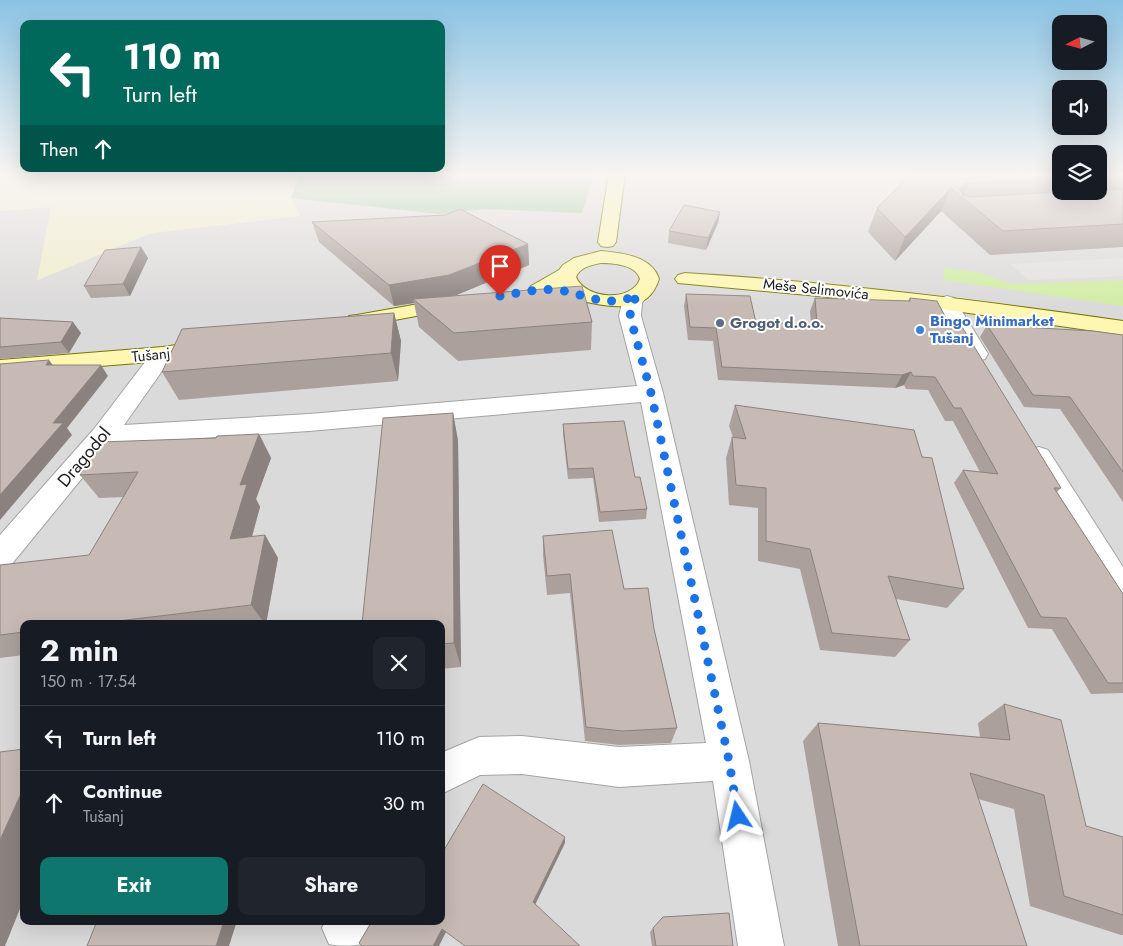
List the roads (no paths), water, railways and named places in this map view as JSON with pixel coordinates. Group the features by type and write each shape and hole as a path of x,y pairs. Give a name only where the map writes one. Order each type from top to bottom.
{"street":[{"path":"589,259 607,242 611,217"},
{"path":"607,242 625,260"},
{"path":"613,257 625,260 644,269 685,279 642,292 628,300 601,301 557,290 528,291 566,274 578,262 613,257"},
{"path":"644,269 649,283 632,303 630,316 651,393 729,761 761,946"},
{"path":"566,274 566,281 570,288 578,294"},
{"name":"Meše Selimovića","path":"685,279 740,282 947,302 1123,328"},
{"path":"336,325 470,301"},
{"path":"947,302 951,312 992,379"},
{"name":"Tušanj","path":"0,368 163,354 230,343"},
{"name":"Dragodol","path":"0,556 103,435 163,354"},
{"path":"103,435 206,430 385,417 651,393"},
{"path":"1027,437 1123,595"},
{"path":"445,771 479,756 522,755 619,767 729,761"}],"place":[{"name":"Grogot d.o.o.","path":"720,323"},
{"name":"Bingo Minimarket Tušanj","path":"920,330"}]}
